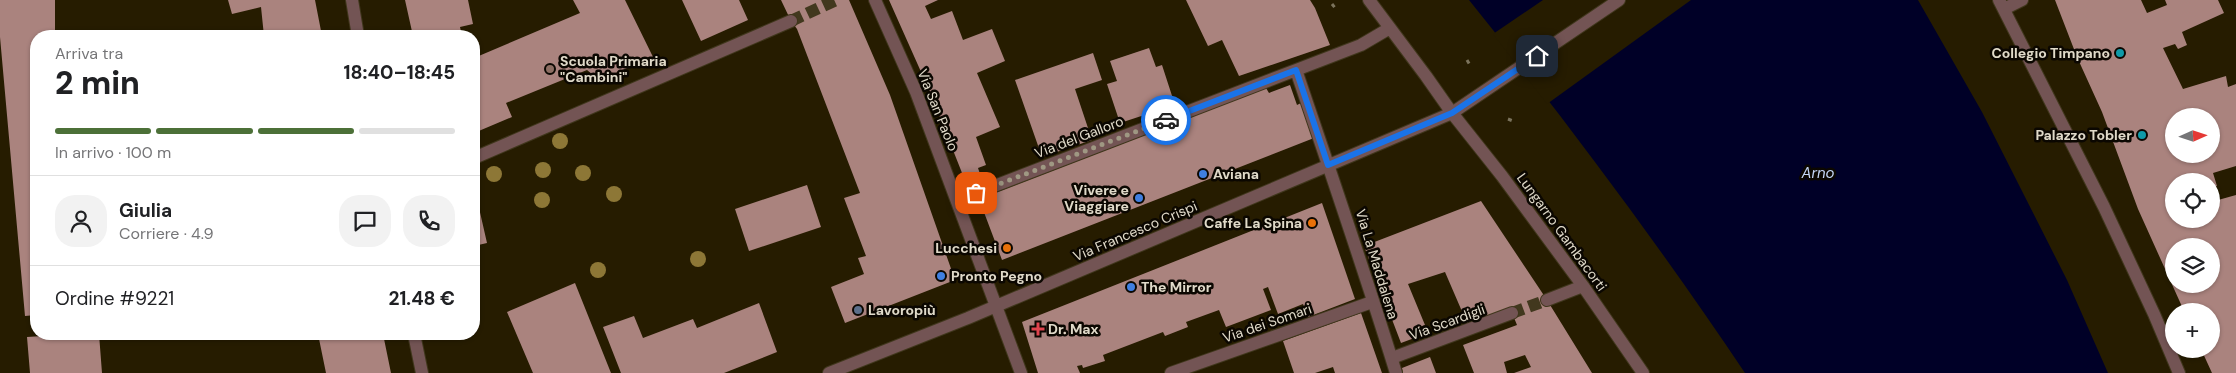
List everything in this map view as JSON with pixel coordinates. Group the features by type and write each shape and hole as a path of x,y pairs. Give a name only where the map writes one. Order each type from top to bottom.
{"street":[{"path":"352,0 357,30"},
{"name":"Via San Paolo","path":"875,0 916,92 958,200 1021,373"},
{"name":"Lungarno Gambacorti","path":"1369,0 1583,286 1643,373"},
{"name":"Via Francesco Crispi","path":"829,373 997,306 1452,113 1619,0"},
{"path":"2022,0 2001,4 2104,207 2154,314 2179,373"},
{"path":"480,155 791,21"},
{"name":"Via del Galloro","path":"958,200 1361,45 1390,28"},
{"name":"Via La Maddalena","path":"1296,70 1349,222 1372,302 1396,373"},
{"path":"1547,300 1583,286"},
{"name":"Via dei Somari","path":"1171,373 1372,302"},
{"name":"Via Scardigli","path":"1392,358 1512,313"},
{"path":"415,340 422,373"}],"path":[{"path":"1332,4 1336,9"},
{"path":"1467,60 1470,65"},
{"path":"1508,119 1513,121"}],"water":[{"name":"Arno","path":"1469,0 1918,0 1982,112 2067,280 2108,373 1745,373 1611,184"}],"pier":[{"path":"1543,0 1691,0 1547,104 1493,34"}],"building":[{"path":"0,0 55,0 55,30 30,30 30,316 25,316 0,37"},
{"path":"228,0 315,0 321,30 263,30 261,7 232,14"},
{"path":"405,0 468,0 473,24 460,27 461,30 412,30"},
{"path":"573,0 625,0 653,57 599,80 587,70 506,103 512,117 480,130 480,55 580,13"},
{"path":"682,0 739,0 748,20 701,41"},
{"path":"781,0 849,0 890,95 955,280 845,323 831,287 864,274 858,258 866,256 844,198 860,193 797,29"},
{"path":"889,0 938,0 925,6 931,19 952,11 963,40 992,29 1005,61 977,73 1000,127 976,137 986,165 978,168 981,177 966,183 930,92"},
{"path":"1186,0 1310,0 1330,45 1239,76 1222,40 1208,46"},
{"path":"2055,0 2141,0 2147,13 2167,5 2165,0 2218,0 2224,13 2182,32 2187,45 2178,49 2175,44 2163,48 2183,89 2226,76 2228,87 2236,84 2236,166 2213,173 2165,173 2165,228 2220,228 2220,199 2236,195 2236,373 2212,373 2205,358 2220,358 2220,303 2180,303 2176,293 2220,293 2220,238 2165,238 2165,269 2138,209 2102,112 2077,57"},
{"path":"1149,48 1156,67 1162,65 1175,105 1120,123 1107,84 1117,81 1110,61"},
{"path":"1093,53 1102,80 1075,89 1092,140 1042,157 1015,80"},
{"path":"1290,85 1297,105 1301,103 1314,138 1002,260 979,199 1266,88 1269,93"},
{"path":"807,185 821,227 749,251 735,209"},
{"path":"1481,201 1547,300 1592,373 1514,373 1531,367 1525,355 1504,362 1507,373 1474,373 1463,345 1517,325 1510,308 1467,323 1445,272 1408,284 1425,325 1414,329 1417,337 1401,343 1364,246"},
{"path":"1322,203 1355,299 1308,317 1303,304 1278,314 1268,287 1263,289 1271,310 1226,327 1219,310 1186,322 1188,327 1165,336 1163,332 1103,355 1105,361 1083,368 1082,365 1077,366 1080,373 1038,373 1022,322"},
{"path":"480,212 487,243 480,245"},
{"path":"575,283 611,373 533,373 507,312"},
{"path":"759,303 777,352 724,373 621,373 603,327 634,316 643,338 693,319 697,328"},
{"path":"1361,313 1382,373 1335,373 1333,367 1315,373 1294,373 1283,341"},
{"path":"27,337 30,337 30,340 99,340 102,373 30,373"},
{"path":"319,340 384,340 391,373 326,373"},
{"path":"1430,357 1436,373 1403,373 1402,368"}],"tunnel":[{"path":"791,21 836,0"},
{"path":"1512,313 1547,300"}],"way so far":[{"path":"976,193 1166,120"}],"place":[{"name":"Collegio Timpano","path":"2120,53"},
{"name":"Scuola Primaria \"Cambini\"","path":"550,69"},
{"name":"Palazzo Tobler","path":"2142,135"},
{"name":"Aviana","path":"1203,174"},
{"name":"Vivere e Viaggiare","path":"1139,198"},
{"name":"Caffe La Spina","path":"1312,223"},
{"name":"Lucchesi","path":"1007,248"},
{"name":"Pronto Pegno","path":"941,276"},
{"name":"The Mirror","path":"1131,287"},
{"name":"Lavoropiù","path":"858,310"},
{"name":"Dr. Max","path":"1038,329"}],"route":[{"path":"1166,120 1296,70 1328,165 1452,113 1537,56"}]}
